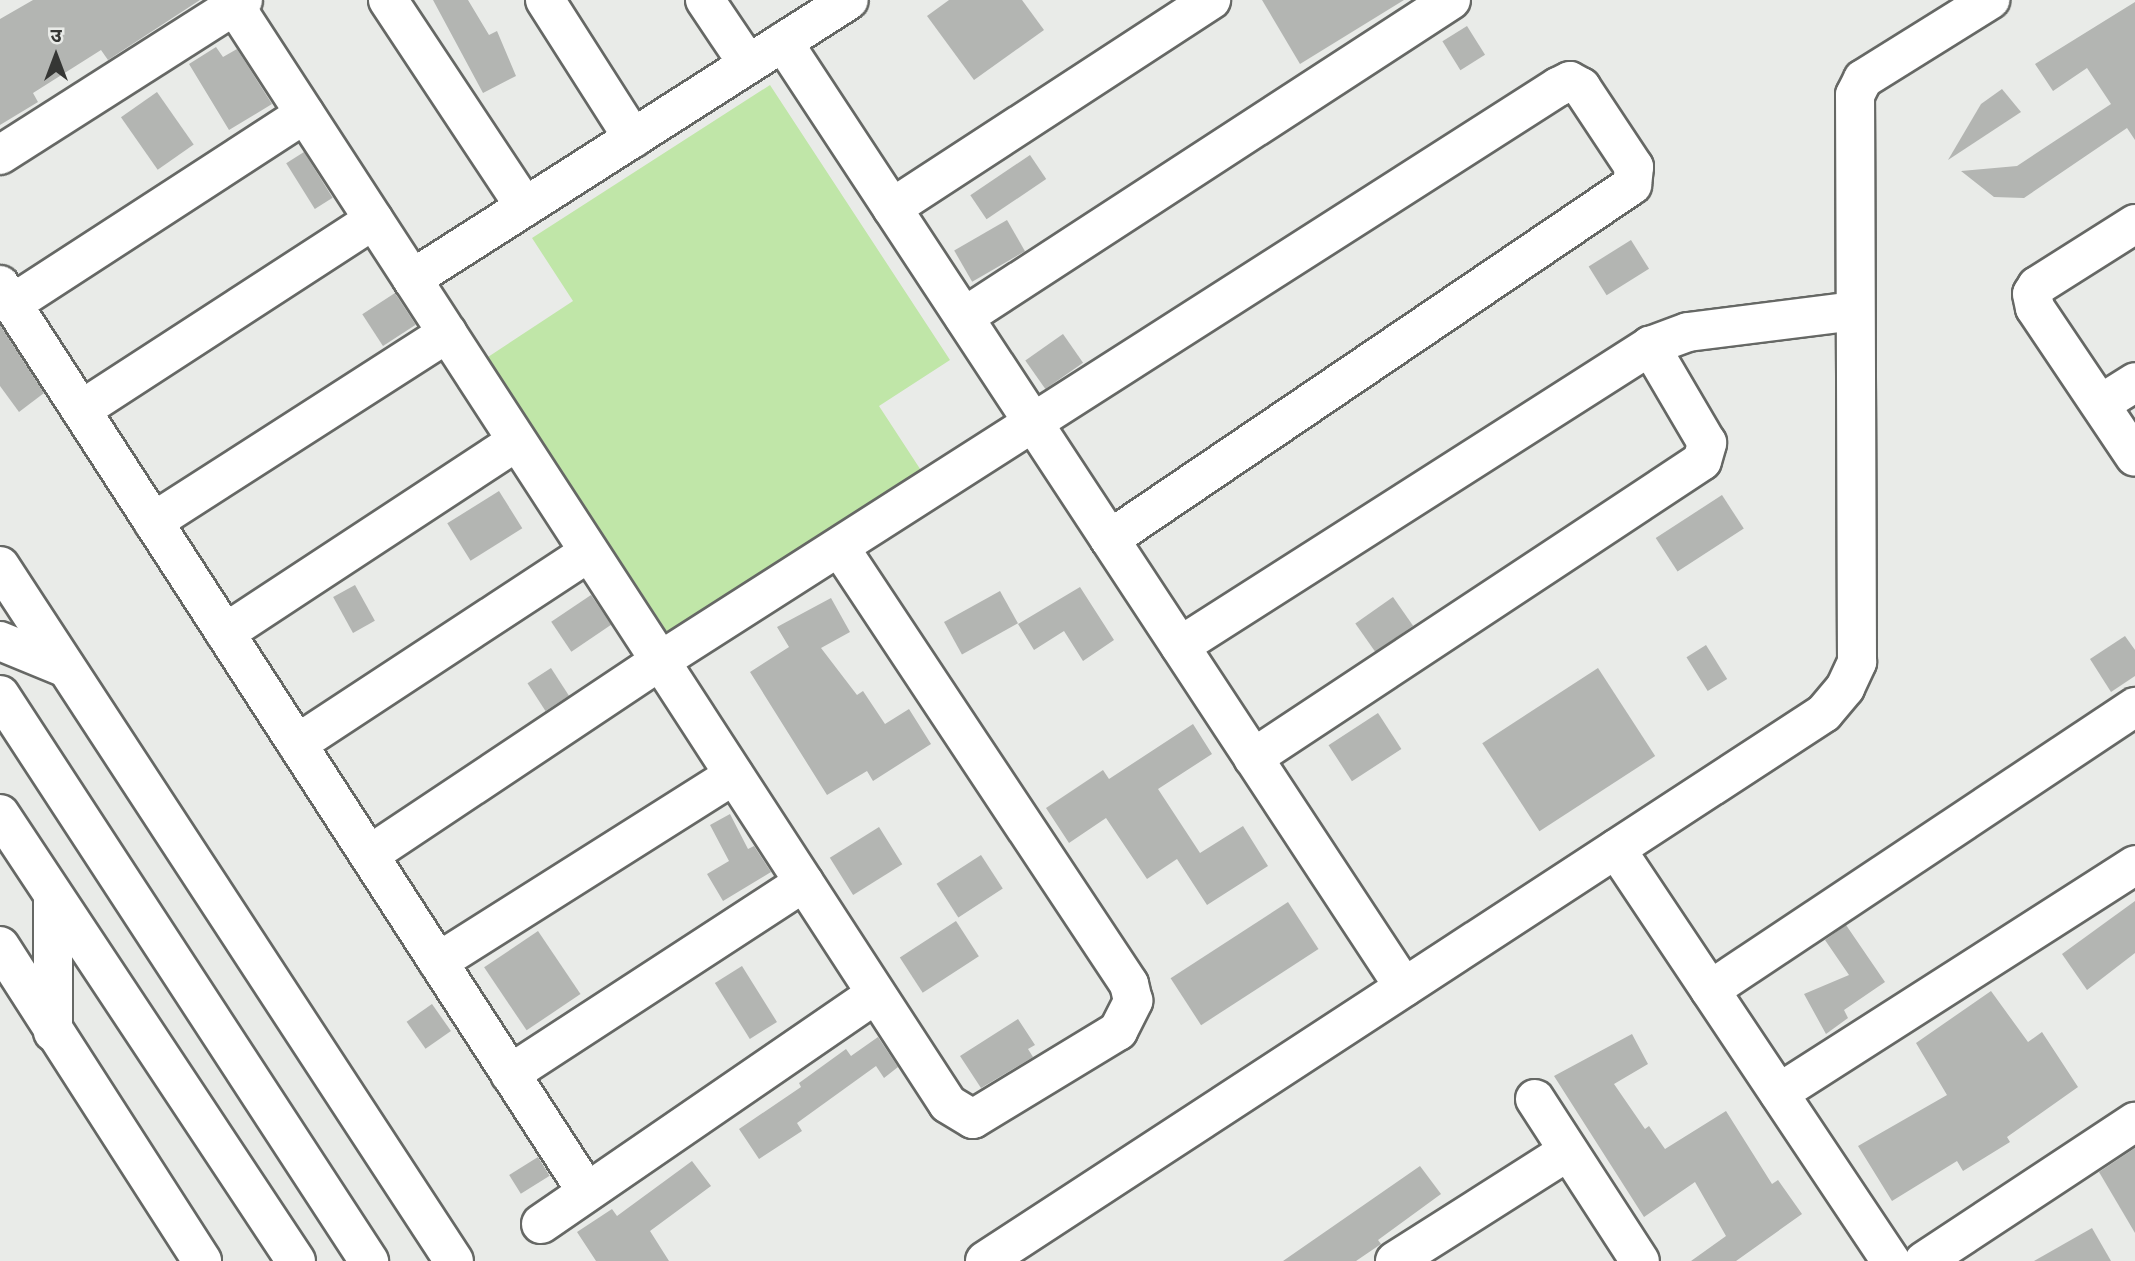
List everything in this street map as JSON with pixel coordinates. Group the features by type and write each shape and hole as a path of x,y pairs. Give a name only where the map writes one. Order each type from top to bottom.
{"street":[{"path":"388,0 525,207"},
{"path":"545,0 633,138"},
{"path":"705,0 748,64"},
{"path":"412,279 849,0"},
{"path":"892,208 1210,0"},
{"path":"964,317 1451,0"},
{"path":"985,1261 1824,713 1845,688 1857,662 1855,95 1863,79 1990,0"},
{"path":"0,155 236,2 305,114 948,1104 973,1119 1118,1031 1133,1001 1129,984 840,548"},
{"path":"783,42 1404,987"},
{"path":"369,855 660,661 1035,425 1570,81 1581,87 1634,166 1632,185 1110,539"},
{"path":"305,114 6,295 587,1192"},
{"path":"81,410 374,220"},
{"path":"2135,224 2037,286 2032,294 2035,308 2102,403 2135,457"},
{"path":"1180,646 1650,346 1688,332 1854,311"},
{"path":"153,522 447,333"},
{"path":"1254,758 1702,461 1707,443 1650,346"},
{"path":"2102,403 2135,382"},
{"path":"225,633 517,441"},
{"path":"297,744 589,552"},
{"path":"0,566 454,1261"},
{"path":"0,641 66,668"},
{"path":"0,695 369,1261"},
{"path":"1710,990 2135,707"},
{"path":"438,962 734,775"},
{"path":"0,814 53,898 296,1261"},
{"path":"1616,849 1891,1261"},
{"path":"1779,1093 2135,865"},
{"path":"510,1074 804,882"},
{"path":"53,898 53,1032"},
{"path":"0,946 202,1261"},
{"path":"541,1224 876,994"},
{"path":"1535,1100 1640,1261"},
{"path":"1924,1261 2135,1122"},
{"path":"1395,1261 1568,1151"},
{"path":"261,1206 279,1261"}],"green space":[{"path":"770,85 950,360 879,406 926,478 673,641 488,357 573,301 532,238"}],"building":[{"path":"33,0 200,0 108,60 101,50 33,93 38,102 0,125 0,19"},
{"path":"433,0 468,0 489,35 497,31 516,76 483,93"},
{"path":"949,0 1022,0 1044,30 974,80 927,16"},
{"path":"1262,0 1404,0 1300,64"},
{"path":"2135,2 2135,140 2127,128 2024,198 1994,197 1961,171 2017,166 2111,104 2087,68 2053,91 2035,64"},
{"path":"1467,26 1485,55 1460,70 1442,41"},
{"path":"216,47 223,57 237,49 272,104 229,130 189,64"},
{"path":"2002,89 2021,112 1948,160 1981,104"},
{"path":"157,92 194,144 158,170 121,117"},
{"path":"304,152 333,198 315,209 286,163"},
{"path":"1030,155 1046,179 987,219 970,195"},
{"path":"1007,220 1025,251 972,282 954,250"},
{"path":"1631,240 1649,269 1607,295 1589,266"},
{"path":"395,293 416,325 383,346 362,314"},
{"path":"0,325 44,393 19,412 0,386"},
{"path":"1063,334 1083,363 1045,389 1025,360"},
{"path":"499,491 522,528 471,561 447,523"},
{"path":"1722,495 1744,529 1678,572 1656,538"},
{"path":"355,585 375,621 353,633 333,597"},
{"path":"1080,587 1114,640 1083,661 1064,631 1034,650 1018,624"},
{"path":"1000,591 1018,623 962,654 944,622"},
{"path":"591,595 611,625 571,652 551,622"},
{"path":"1393,597 1413,626 1375,652 1355,623"},
{"path":"831,598 850,632 821,648 857,695 863,691 885,724 909,709 931,744 873,781 867,771 827,795 750,672 789,647 777,627"},
{"path":"2125,636 2135,650 2135,676 2111,692 2090,659"},
{"path":"1706,645 1727,679 1708,691 1686,657"},
{"path":"551,668 569,696 545,711 528,683"},
{"path":"1598,668 1655,756 1539,831 1482,743"},
{"path":"1378,713 1401,749 1352,781 1329,745"},
{"path":"1193,724 1212,754 1158,789 1200,853 1243,826 1268,866 1207,905 1177,859 1147,879 1106,818 1069,843 1046,808 1103,770 1109,779"},
{"path":"730,814 748,849 754,846 771,872 723,901 707,874 729,861 710,825"},
{"path":"879,827 902,864 853,895 830,858"},
{"path":"981,855 1003,889 958,917 937,884"},
{"path":"2135,901 2135,953 2087,990 2062,954"},
{"path":"1288,902 1318,949 1201,1025 1171,978"},
{"path":"956,921 979,956 923,993 900,957"},
{"path":"1846,925 1885,982 1844,1010 1848,1018 1826,1034 1804,994 1849,975 1825,940"},
{"path":"538,931 580,994 527,1030 484,967"},
{"path":"742,966 777,1022 750,1039 715,983"},
{"path":"1991,991 2028,1042 2042,1032 2078,1087 2007,1137 2010,1142 1963,1171 1957,1161 1892,1201 1858,1146 1947,1095 1916,1043"},
{"path":"432,1004 451,1031 426,1049 407,1022"},
{"path":"1018,1019 1035,1045 1028,1049 1033,1057 981,1088 960,1056"},
{"path":"1632,1034 1648,1064 1614,1084 1645,1129 1649,1126 1665,1149 1726,1111 1772,1184 1778,1180 1802,1214 1736,1261 1691,1261 1726,1236 1695,1182 1644,1217 1554,1076"},
{"path":"878,1037 898,1067 884,1078 876,1066 797,1123 802,1131 759,1159 739,1129 801,1087 799,1083 846,1049 851,1056"},
{"path":"2135,1148 2135,1233 2099,1172"},
{"path":"538,1157 550,1176 521,1194 509,1175"},
{"path":"692,1161 711,1186 650,1231 669,1261 596,1261 577,1232 612,1209 617,1216"},
{"path":"1420,1166 1441,1194 1378,1240 1381,1244 1356,1261 1283,1261"},
{"path":"2092,1228 2111,1261 2034,1261"}]}
